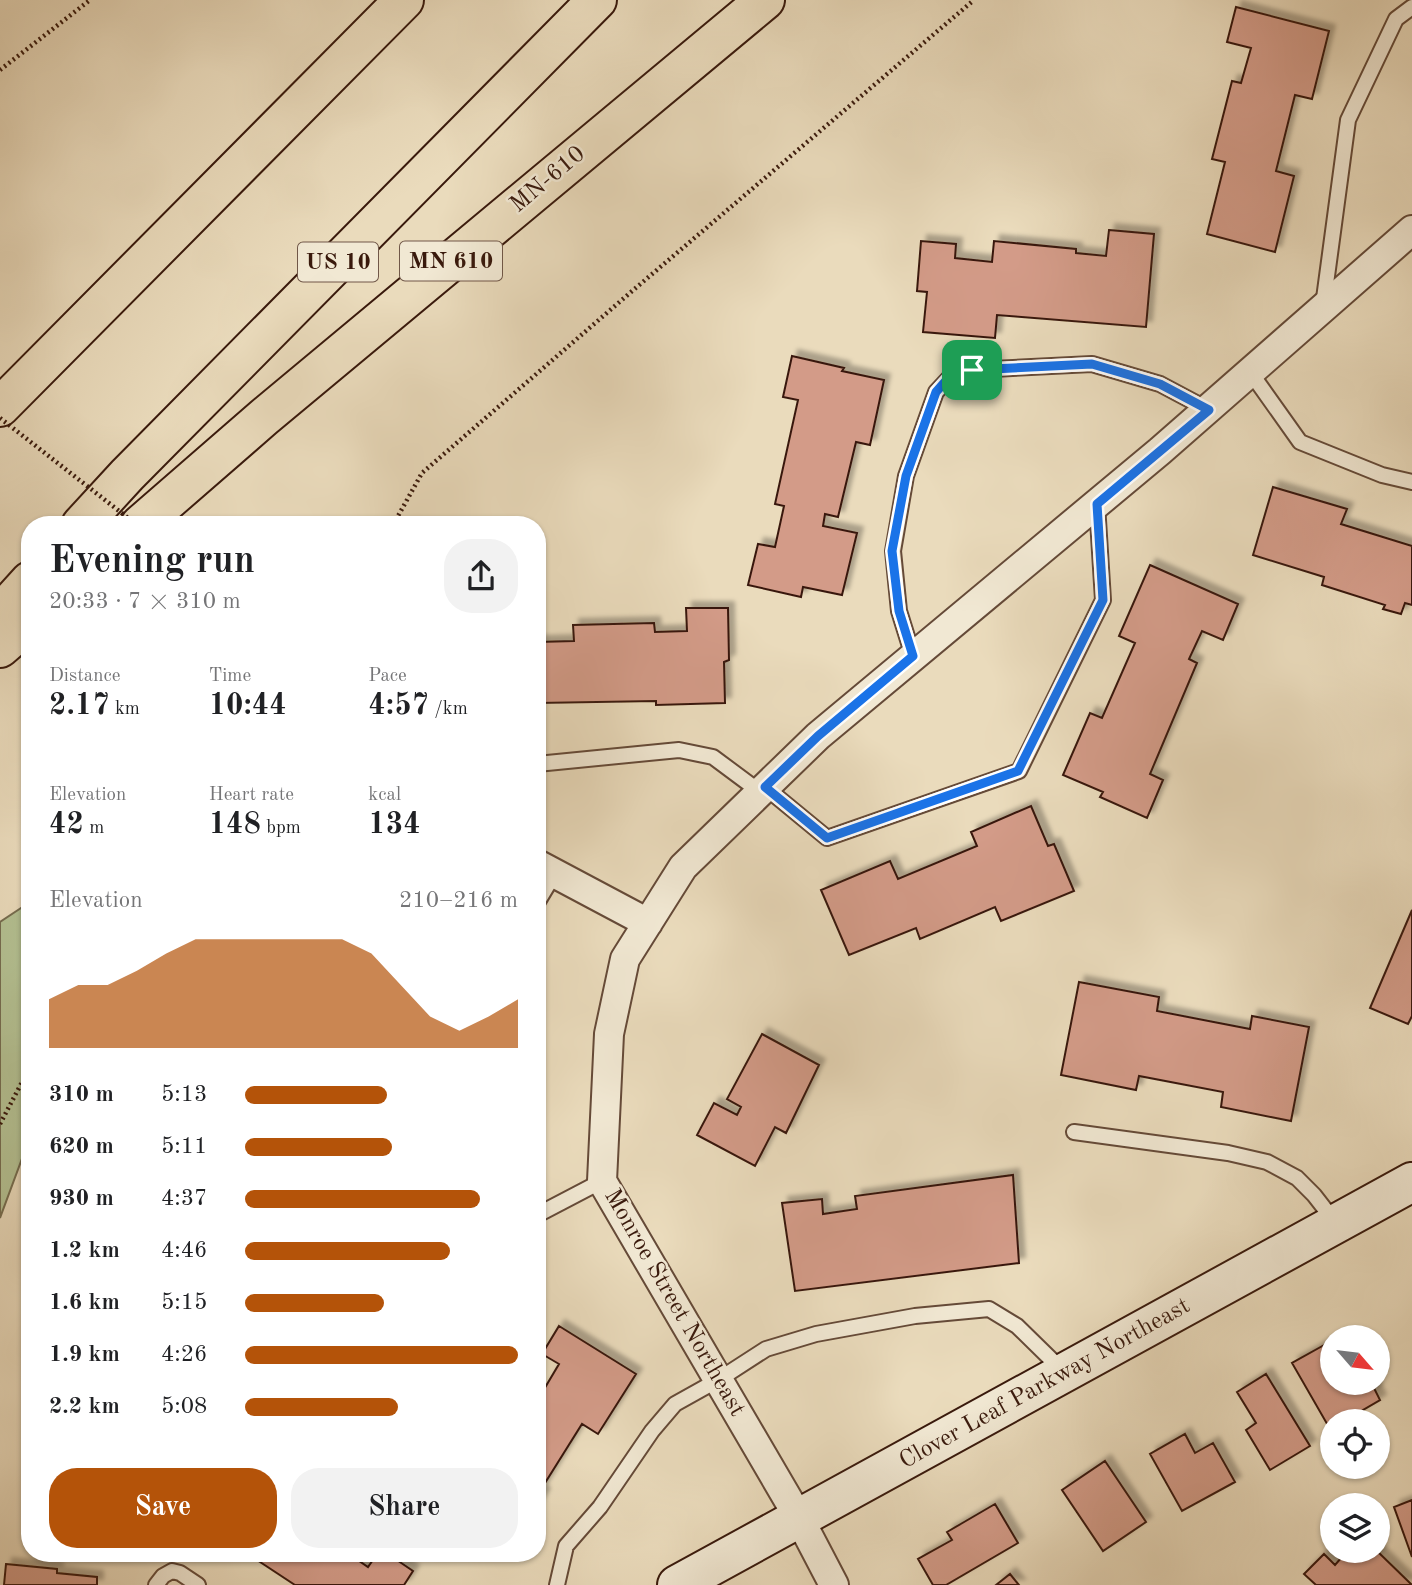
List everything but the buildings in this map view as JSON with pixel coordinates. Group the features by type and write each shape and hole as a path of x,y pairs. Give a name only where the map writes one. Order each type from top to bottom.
{"highway":[{"path":"171,235 367,0"},
{"path":"0,407 404,0"},
{"name":"US 10","path":"89,516 597,0"},
{"name":"MN-610","path":"149,516 765,0"},
{"path":"0,614 21,591"},
{"path":"0,648 21,630"}],"street":[{"name":"Monroe Street Northeast","path":"834,1585 799,1518 602,1181 609,1034 625,958 683,867 818,736 1209,410 1412,230"},
{"path":"546,869 648,923"},
{"name":"Clover Leaf Parkway Northeast","path":"677,1585 1412,1182"}],"lane":[{"path":"1323,311 1349,120 1396,19 1412,7"},
{"path":"913,656 899,611 892,551 906,476 936,392 952,374 972,370 1092,364 1160,384 1209,410"},
{"path":"1251,373 1300,442 1382,475 1412,482"},
{"path":"546,763 679,750 713,757 762,789 827,838 1018,771 1103,600 1097,504"},
{"path":"1074,1132 1228,1153 1267,1162 1297,1178 1335,1223"},
{"path":"546,1210 602,1181"},
{"path":"556,1585 566,1546 600,1507 652,1430 676,1404 766,1349 817,1334 915,1316 989,1309 1017,1326 1065,1373"},
{"path":"156,1585 163,1576 172,1571 198,1585"}],"path":[{"path":"0,70 90,0"},
{"path":"398,516 422,473 974,0"},
{"path":"0,418 126,516"},
{"path":"0,1124 21,1084"}],"green space":[{"path":"21,908 21,1161 0,1218 0,922"}],"route":[{"path":"1092,364 1160,384 1209,410 1097,504 1103,600 1018,771 827,838 765,787 818,736 913,656 899,611 892,551 906,476 936,392 952,374 972,370 1092,364"}]}
